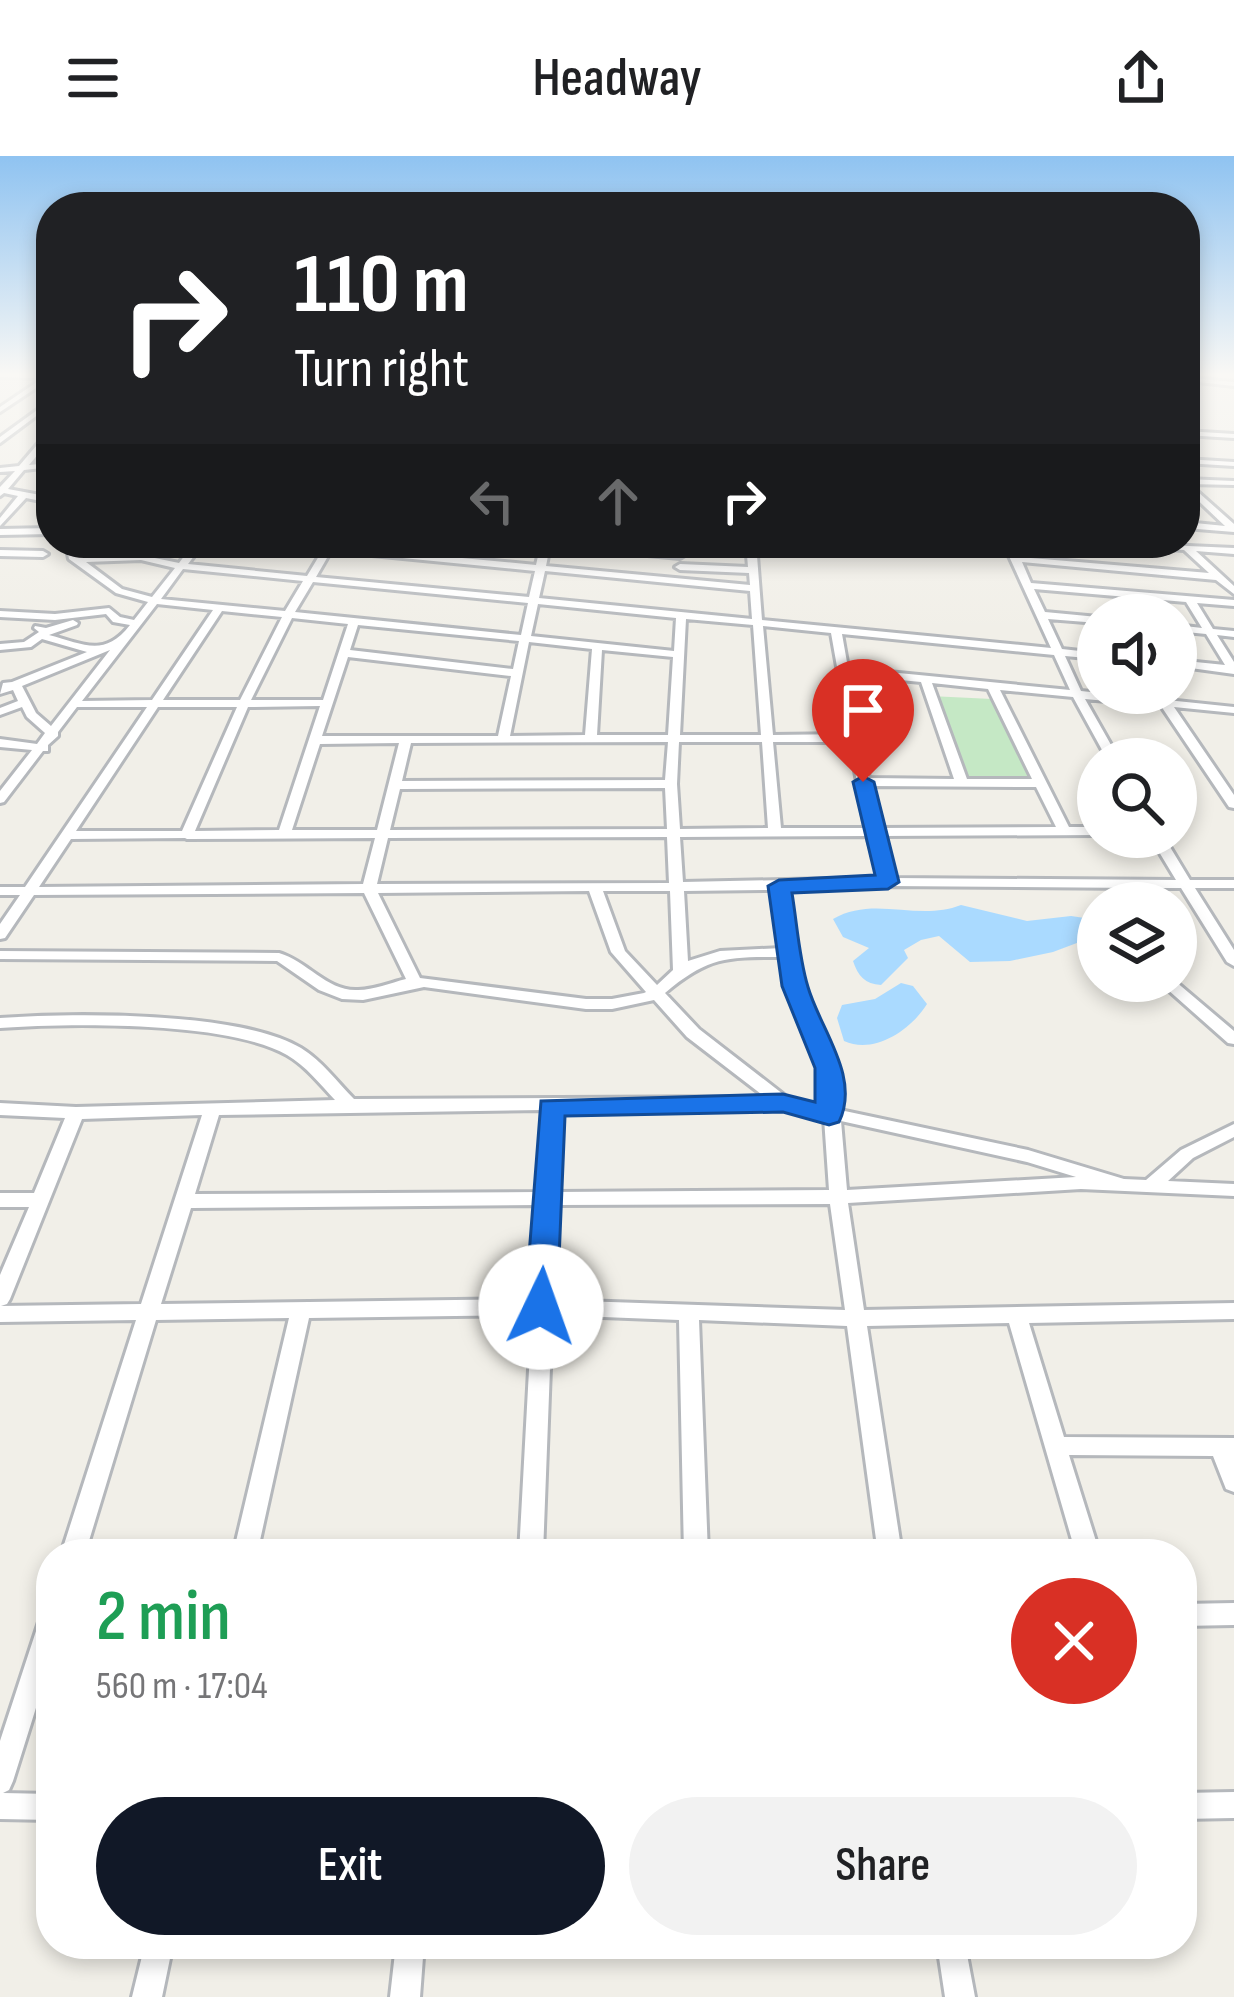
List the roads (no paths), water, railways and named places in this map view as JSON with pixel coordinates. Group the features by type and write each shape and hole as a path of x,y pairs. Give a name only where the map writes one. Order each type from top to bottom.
{"street":[{"path":"15,459 36,466"},
{"path":"1,491 25,459"},
{"path":"1200,462 1234,464"},
{"path":"1205,462 1234,483"},
{"path":"1200,483 1234,483"},
{"path":"1,529 36,487"},
{"path":"1,491 36,497"},
{"path":"1200,498 1234,530 1200,527"},
{"path":"1200,502 1204,502"},
{"path":"1,529 36,530"},
{"path":"1200,549 1234,551"},
{"path":"0,553 36,554"},
{"path":"77,560 124,558"},
{"path":"147,558 179,566 1077,654"},
{"path":"0,799 6,782 44,748 186,558"},
{"path":"187,835 244,703 288,615 323,558"},
{"path":"445,558 752,588"},
{"path":"502,739 543,558"},
{"path":"680,558 683,582"},
{"path":"694,558 752,570"},
{"path":"752,558 775,832"},
{"path":"1198,558 1234,591"},
{"path":"843,671 1077,694 1016,559 1219,577"},
{"path":"77,560 119,591 154,601 676,654"},
{"path":"1149,571 1152,594"},
{"path":"1028,586 1127,594"},
{"path":"1197,601 1234,604"},
{"path":"0,935 219,608"},
{"path":"0,614 110,611 116,618"},
{"path":"1197,611 1233,670"},
{"path":"1042,614 1077,618"},
{"path":"43,616 38,627 43,633 100,652"},
{"path":"681,616 671,784 681,971"},
{"path":"0,647 28,644 43,633 116,618 137,623"},
{"path":"284,834 354,621"},
{"path":"836,630 872,832 888,882"},
{"path":"1197,630 1234,634"},
{"path":"0,688 17,686 125,640"},
{"path":"591,739 597,646"},
{"path":"344,652 517,673"},
{"path":"1197,666 1233,670"},
{"path":"925,679 962,783"},
{"path":"17,686 23,703 53,734"},
{"path":"992,686 1064,831"},
{"path":"0,712 23,703"},
{"path":"76,704 328,703"},
{"path":"1197,706 1234,710"},
{"path":"1173,714 1234,804"},
{"path":"315,740 855,738"},
{"path":"406,740 369,889 415,982"},
{"path":"0,743 44,748"},
{"path":"863,782 1037,783"},
{"path":"395,785 671,784"},
{"path":"67,835 1077,831"},
{"path":"0,890 1077,884"},
{"path":"1197,884 1234,884"},
{"path":"779,886 802,1011 829,1068 838,1197 888,1539"},
{"path":"594,887 618,952 692,1033 783,1103"},
{"path":"1197,902 1231,952"},
{"path":"0,955 279,957 296,961 321,985 359,996 415,982 494,994 626,1002 656,994 681,971 724,953 790,953"},
{"path":"1190,1002 1234,1040"},
{"path":"0,1023 123,1022 264,1038 292,1049 350,1105"},
{"path":"0,1109 76,1113 350,1105 783,1103 1028,1156 1118,1183"},
{"path":"532,1539 551,1107"},
{"path":"78,1539 212,1111"},
{"path":"0,1299 76,1113"},
{"path":"1151,1185 1186,1154 1234,1130"},
{"path":"187,1201 838,1197 1118,1183 1234,1190"},
{"path":"0,1200 40,1199"},
{"path":"0,1314 541,1307 855,1318 1234,1310"},
{"path":"247,1539 300,1312"},
{"path":"689,1315 696,1539"},
{"path":"1017,1316 1084,1539"},
{"path":"1056,1446 1227,1446 1234,1482"},
{"path":"1197,1615 1234,1614"},
{"path":"0,1780 36,1668"},
{"path":"1197,1805 1234,1805"},
{"path":"0,1806 36,1807"},
{"path":"147,1997 156,1959"},
{"path":"405,1997 409,1959"},
{"path":"954,1959 960,1997"}],"water":[{"path":"961,905 1027,921 1077,917 1077,943 1010,961 970,962 939,936 904,950 908,958 881,985 863,978 853,961 869,948 843,937 833,919 864,909"},
{"path":"901,983 913,986 927,1004 912,1023 879,1042 844,1041 837,1018 842,1005 875,999"}]}
